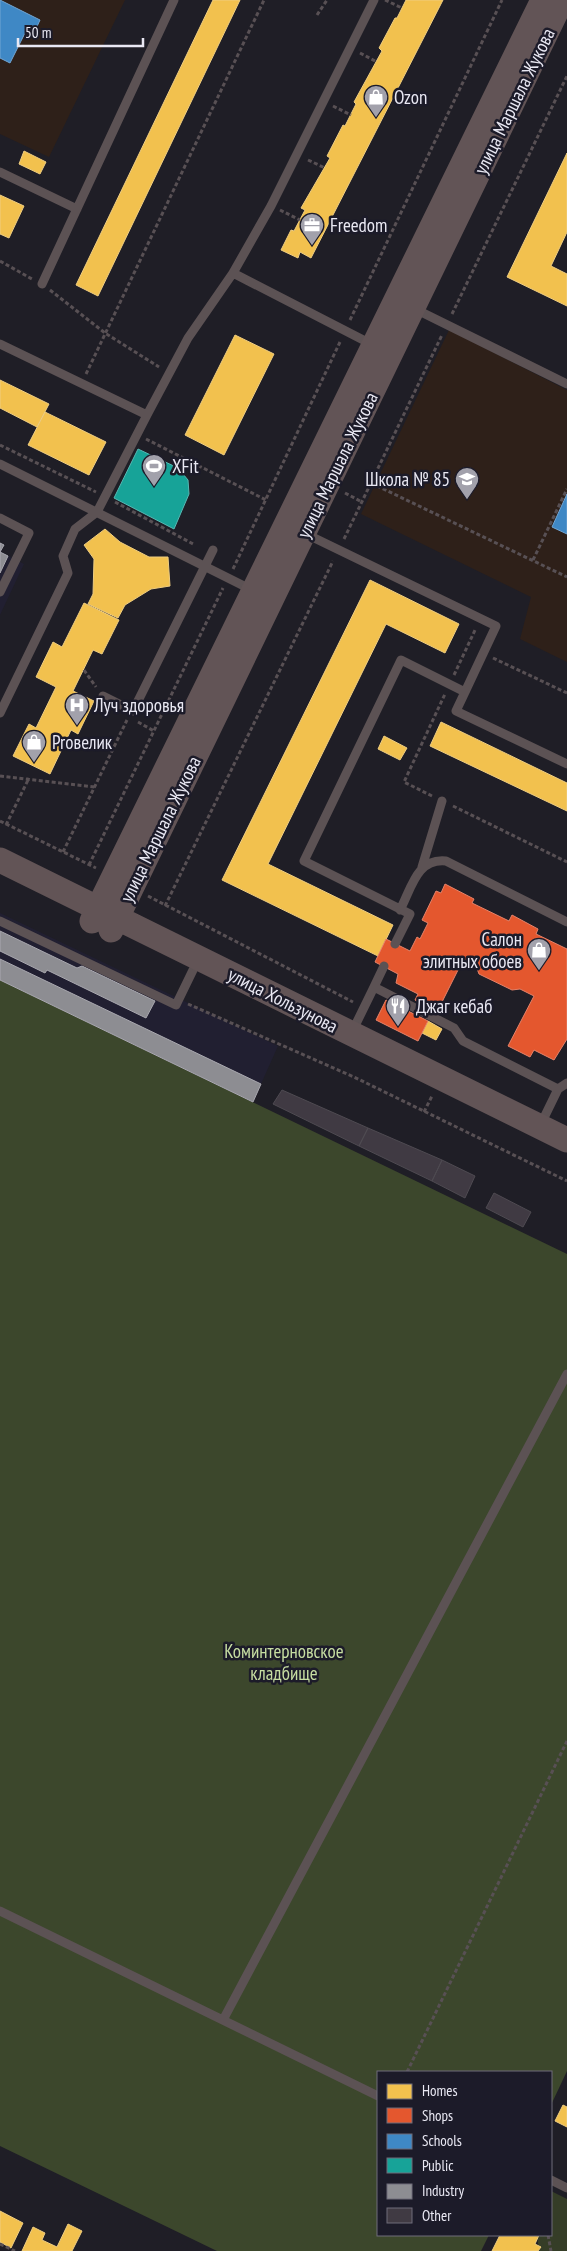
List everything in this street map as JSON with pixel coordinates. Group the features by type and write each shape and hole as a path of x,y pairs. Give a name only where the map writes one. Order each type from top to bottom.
{"street":[{"name":"улица Маршала Жукова","path":"105,919 304,533 383,350 543,0"},
{"name":"улица Маршала Жукова","path":"123,882 254,591 383,350 413,308 562,0"},
{"name":"улица Хользунова","path":"0,860 193,970 567,1155"},
{"name":"улица Хользунова","path":"0,876 105,919 351,1034 567,1140"}],"lane":[{"path":"42,284 174,0"},
{"path":"0,713 68,572 63,556 75,529 97,512 188,338 233,272 271,206 374,0"},
{"path":"0,172 78,209"},
{"path":"233,272 383,350"},
{"path":"413,308 567,384"},
{"path":"0,344 147,415"},
{"path":"0,464 254,591"},
{"path":"0,518 28,533 0,592"},
{"path":"304,533 496,626 456,711 567,764"},
{"path":"103,696 131,714 212,552"},
{"path":"395,944 410,914 304,860 401,660 464,692"},
{"path":"400,910 422,867 442,801"},
{"path":"422,867 429,862 446,861 567,922"},
{"path":"0,921 176,1005 193,970"},
{"path":"351,1034 384,966"},
{"path":"374,988 454,1028 463,1041 558,1089"},
{"path":"540,1127 558,1089 567,1083"},
{"path":"222,2020 567,1374"},
{"path":"0,1911 377,2096"},
{"path":"552,2180 567,2188"}],"path":[{"path":"82,383 264,0"},
{"path":"317,15 328,0"},
{"path":"385,0 402,8"},
{"path":"89,865 266,500 502,0"},
{"path":"351,48 377,62"},
{"path":"165,906 567,76"},
{"path":"324,101 350,115"},
{"path":"297,154 325,168"},
{"path":"271,206 300,220"},
{"path":"0,261 42,284 105,333 169,373"},
{"path":"137,434 266,500"},
{"path":"0,445 212,552 234,566"},
{"path":"371,483 567,576"},
{"path":"533,560 567,489"},
{"path":"483,653 567,693"},
{"path":"84,670 103,696"},
{"path":"63,852 131,714 154,731"},
{"path":"0,776 95,787"},
{"path":"6,825 29,778"},
{"path":"0,822 123,882 165,906 364,1007"},
{"path":"178,1000 354,1077 567,1181"},
{"path":"407,2071 567,1741"},
{"path":"548,2236 552,2251"},
{"path":"0,2244 15,2251"}],"shaded area":[{"path":"0,0 125,0 49,157 0,134"},
{"name":"Школа № 85","path":"449,330 567,390 567,662 520,639 531,597 361,514"},
{"path":"0,543 4,545 1,552 24,564 0,615"},
{"path":"0,913 278,1046 253,1102 0,980"}],"green space":[{"name":"Коминтерновское кладбище","path":"0,980 567,1254 567,2071 552,2103 552,2071 377,2071 377,2236 488,2236 481,2251 217,2251 0,2146"},
{"path":"552,2192 567,2199 567,2251 539,2251 537,2236 552,2236"}],"building: Homes":[{"path":"213,0 240,0 98,296 76,285"},
{"path":"406,0 443,0 311,258 300,252 298,258 281,250 291,230 294,231 305,210 301,208 330,158 327,156 343,125 345,126 356,104 354,102 382,51 379,48"},
{"path":"24,151 46,162 40,174 19,164"},
{"path":"567,153 567,232 551,266 567,274 567,306 507,277"},
{"path":"0,195 24,206 9,238 0,234"},
{"path":"235,335 274,354 224,455 185,435"},
{"path":"0,380 49,404 37,427 0,408"},
{"path":"45,412 106,442 89,475 28,445"},
{"path":"105,529 120,542 149,557 168,557 170,586 151,589 125,605 118,618 88,604 93,594 94,559 84,545"},
{"path":"370,580 459,624 445,653 386,624 268,864 393,925 378,956 222,880"},
{"path":"84,603 119,620 102,654 93,650 73,691 94,701 78,734 71,730 50,774 13,756 29,724 36,728 56,687 36,677 53,642 62,647"},
{"path":"441,722 567,783 567,811 430,746"},
{"path":"384,736 407,748 400,760 378,749"},
{"path":"428,1021 442,1029 436,1040 422,1033"},
{"path":"563,2105 567,2107 567,2127 555,2121"},
{"path":"0,2211 23,2223 11,2248 0,2242"},
{"path":"68,2224 82,2231 72,2251 22,2251 33,2227 45,2233 42,2240 57,2247"},
{"path":"500,2236 539,2236 535,2244 541,2247 538,2251 492,2251"}],"building: Shops":[{"path":"445,884 474,899 472,903 509,921 512,915 538,929 536,934 567,949 567,1039 554,1060 534,1050 530,1057 508,1046 534,996 520,989 512,990 479,974 476,966 463,960 437,1012 415,1000 418,994 396,983 398,974 375,962 386,939 410,951 417,937 420,939 428,923 422,920 436,891 441,893"},
{"path":"386,1000 428,1021 418,1041 376,1020"}],"building: Schools":[{"path":"0,0 40,20 33,35 26,31 10,63 0,58"},
{"path":"567,494 567,534 552,527"}],"building: Public":[{"name":"XFit","path":"138,449 178,468 188,480 189,494 174,529 114,498"}],"building: Industry":[{"path":"0,543 4,545 0,552"},
{"path":"0,552 8,556 0,573"},
{"path":"0,931 77,968 82,966 155,1001 146,1018 47,970 45,973 0,951"},
{"path":"0,959 261,1084 253,1102 0,980"}],"building: Other":[{"path":"282,1090 368,1128 359,1146 273,1104"},
{"path":"368,1128 442,1160 432,1181 359,1146"},
{"path":"442,1160 475,1176 465,1198 432,1181"},
{"path":"494,1193 531,1212 523,1227 486,1208"}],"place":[{"name":"Ozon","path":"376,118"},
{"name":"Freedom","path":"312,246"},
{"name":"XFit","path":"154,487"},
{"name":"Школа № 85","path":"467,500"},
{"name":"Луч здоровья","path":"77,726"},
{"name":"Proвелик","path":"34,763"},
{"name":"Салон элитных обоев","path":"539,971"},
{"name":"Джаг кебаб","path":"398,1027"}]}
